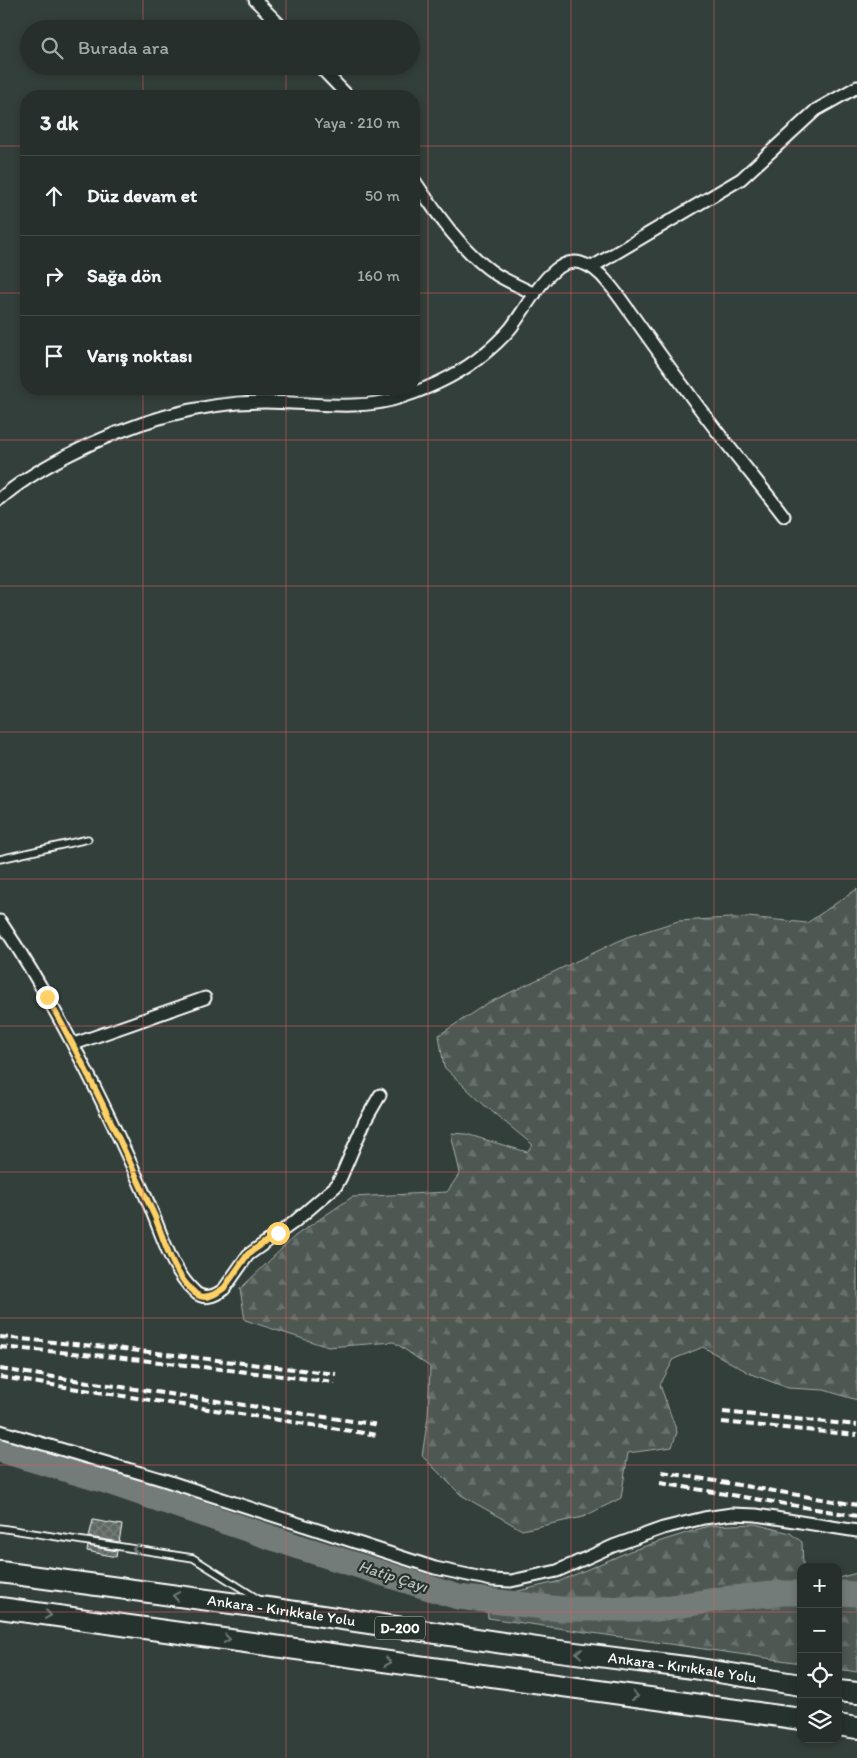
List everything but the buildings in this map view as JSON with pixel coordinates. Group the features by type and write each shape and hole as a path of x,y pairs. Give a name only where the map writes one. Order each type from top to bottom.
{"highway":[{"name":"Ankara - Kırıkkale Yolu","path":"0,1572 274,1609 544,1649 693,1668 797,1684"},
{"name":"D-200","path":"0,1608 797,1718"},
{"path":"842,1691 857,1694"},
{"path":"842,1726 857,1728"}],"street":[{"path":"255,0 275,20"},
{"path":"328,75 342,90"},
{"path":"592,267 741,179 816,110 857,87"},
{"path":"420,189 431,206 469,251 497,275 535,294"},
{"path":"420,389 452,376 469,366 509,330 555,269 570,261 580,262 592,267 611,285 689,395 784,516"},
{"path":"0,499 37,471 97,440 142,422 178,412 240,402 365,405 381,403 406,395"},
{"path":"0,921 74,1044 126,1152 175,1266 188,1286 199,1296 213,1295 224,1288 248,1254 293,1223 332,1190 341,1177 356,1139 380,1095"},
{"path":"74,1044 205,998"},
{"path":"0,1431 174,1483 435,1568 492,1580 511,1581 557,1571 613,1546 663,1528 704,1518 732,1514 756,1515 857,1531"}],"lane":[{"path":"0,859 88,839"},
{"path":"0,1528 193,1558 274,1609"}],"green space":[{"path":"857,889 857,1400 824,1390 788,1388 751,1374 703,1347 674,1359 660,1385 677,1432 672,1447 628,1453 621,1498 583,1517 522,1530 461,1495 422,1456 428,1417 430,1367 394,1342 328,1347 245,1320 240,1289 295,1236 352,1197 447,1192 460,1173 451,1133 466,1134 527,1152 533,1145 484,1105 444,1067 439,1035 486,1004 627,937 678,921 748,917 807,923"},
{"path":"755,1524 790,1533 802,1542 803,1563 797,1563 797,1662 488,1618 487,1607 502,1595 560,1581 630,1551 708,1526"},
{"path":"857,1573 857,1672 842,1670 842,1577"}],"waterway":[{"name":"Hatip Çayı","path":"0,1450 102,1480 299,1547 458,1597 560,1609 658,1609 722,1599 797,1593"},
{"name":"Hatip Çayı","path":"842,1593 857,1594"}],"railway":[{"path":"0,1337 106,1347 336,1374"},
{"path":"0,1347 106,1356 335,1382"},
{"path":"0,1369 379,1425"},
{"path":"0,1377 377,1435"},
{"path":"723,1412 857,1425"},
{"path":"722,1422 857,1435"},
{"path":"662,1472 857,1505"},
{"path":"660,1483 857,1516"}],"route":[{"path":"47,997 77,1050 126,1152 175,1266 188,1286 202,1297 208,1297 219,1292 224,1288 248,1254 278,1233"}]}
